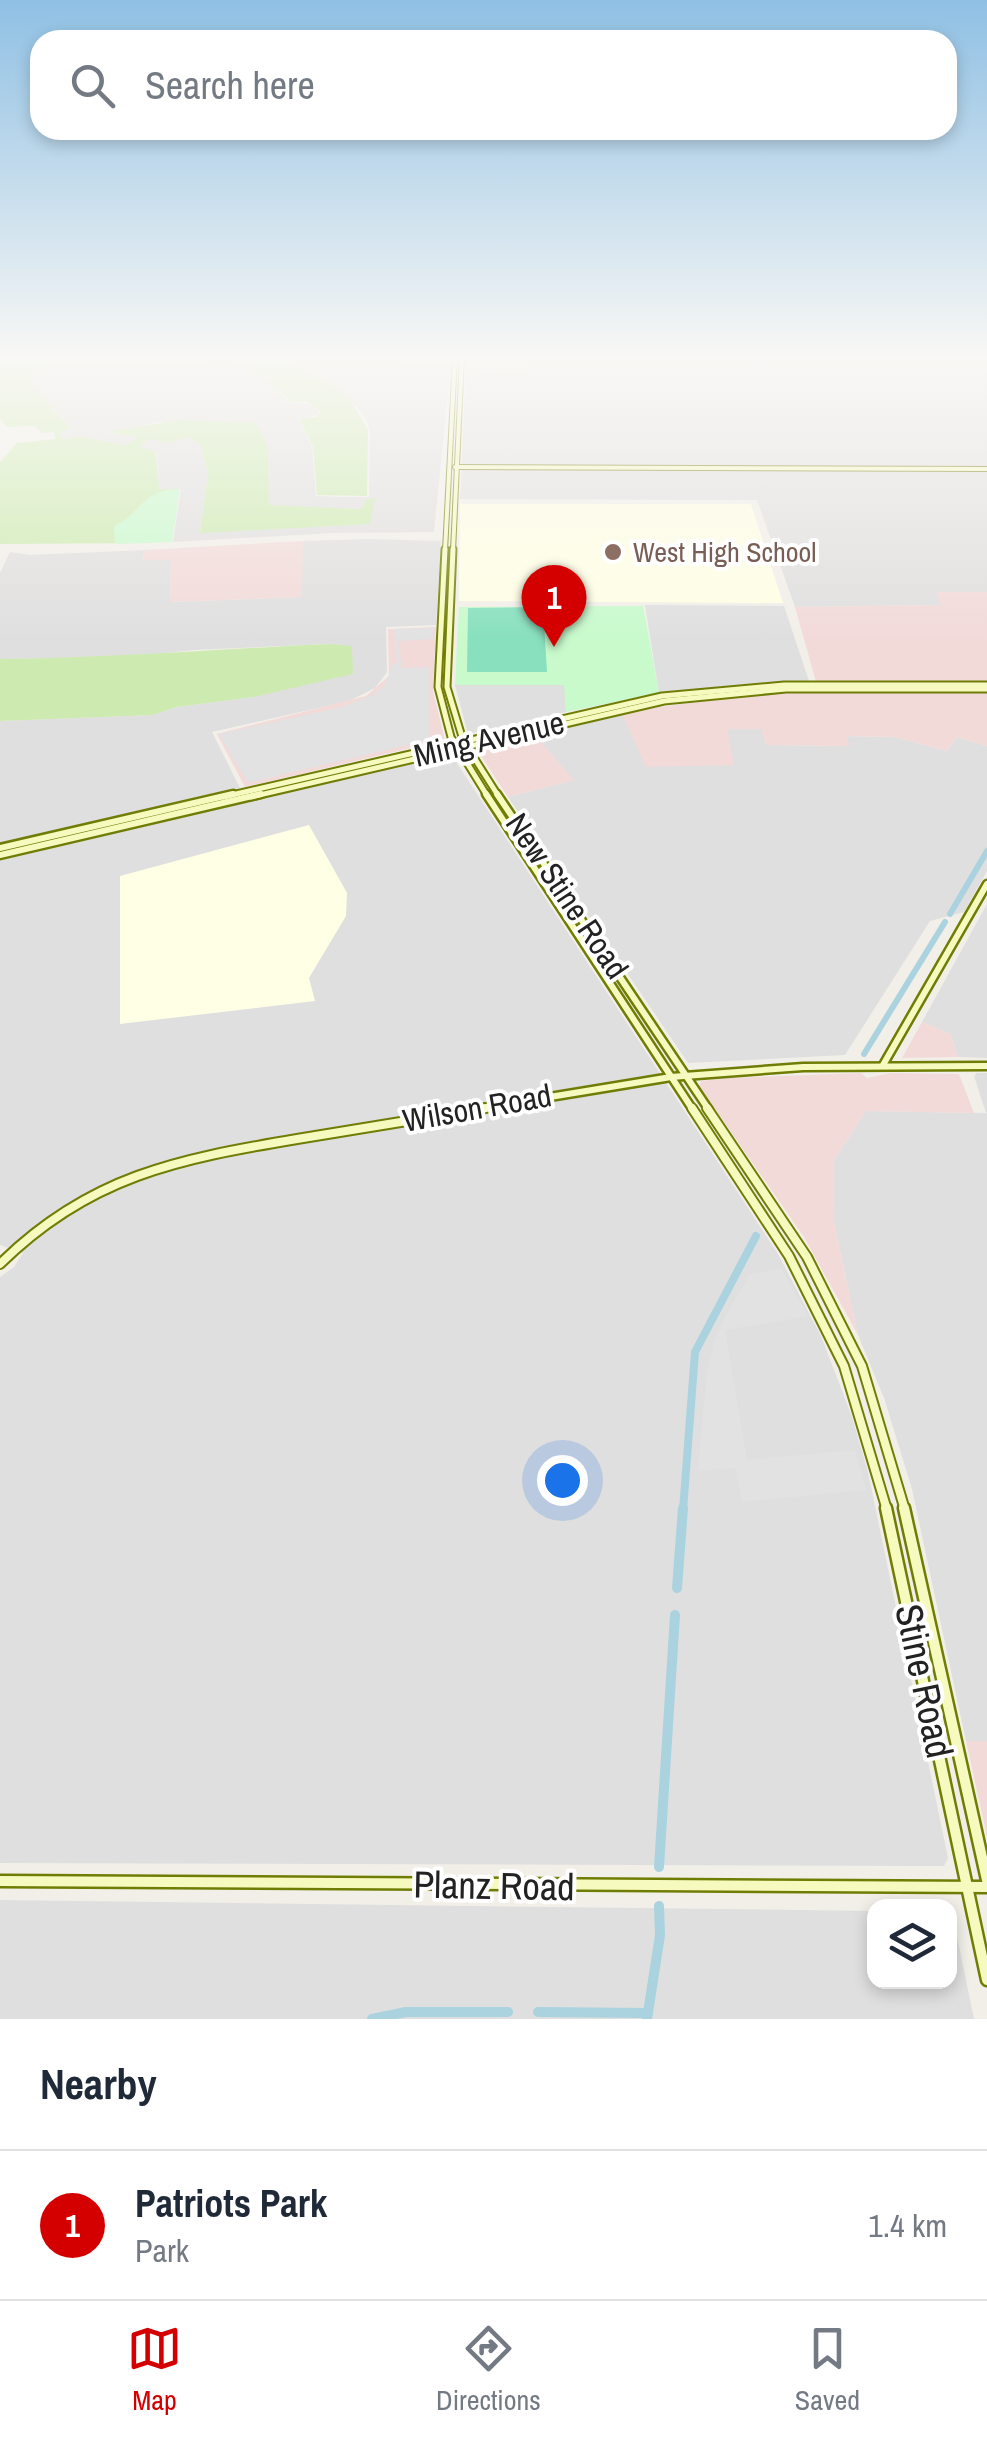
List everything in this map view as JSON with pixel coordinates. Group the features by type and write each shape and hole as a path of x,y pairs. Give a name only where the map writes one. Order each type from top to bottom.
{"main road":[{"name":"New Stine Road","path":"450,451 438,687 455,745 789,1256 852,1384"},
{"name":"New Stine Road","path":"458,451 447,687 465,742 806,1257 869,1382"},
{"path":"449,467 987,469"},
{"path":"443,586 447,590 446,602 451,604"},
{"path":"442,606 451,618"},
{"name":"Ming Avenue","path":"465,742 621,708 743,689 902,689 978,684 987,687"},
{"name":"Ming Avenue","path":"0,852 662,696 773,685 987,687"},
{"path":"621,708 662,696"},
{"path":"882,1066 987,884"},
{"name":"Wilson Road","path":"0,1264 40,1226 73,1203 120,1179 170,1162 671,1077 882,1066 987,1066"},
{"name":"Stine Road","path":"869,1382 899,1484 987,1884"},
{"name":"Stine Road","path":"852,1384 881,1484 987,1980"},
{"name":"Planz Road","path":"0,1882 968,1887 987,1884"}],"shaded area":[{"path":"154,451 202,451 208,474 200,532 370,524 366,501 361,509 269,505 268,451 312,451 316,496 369,497 370,451 442,451 434,532 173,542 181,489 159,489"},
{"path":"462,451 987,451 987,592 937,592 942,605 795,607 757,500 460,499"},
{"name":"West High School","path":"460,504 751,504 783,603 459,601"},
{"path":"303,541 441,541 436,625 386,627 387,672 375,688 349,701 212,732 240,788 0,845 0,721 153,715 177,707 254,697 352,647 330,644 194,650 122,658 0,659 0,573 10,552 30,555 145,550 143,560 171,559 170,602 301,597"},
{"path":"303,541 302,597 170,602 171,560 143,560 145,550"},
{"path":"936,592 987,592 987,682 816,682 795,607 941,605"},
{"path":"645,605 784,606 809,681 659,693"},
{"path":"436,627 433,691 445,740 245,787 217,734 366,696 389,676 388,629"},
{"path":"433,628 433,639 398,641 402,668 429,667 429,740 248,783 219,734 342,707 373,695 385,685 393,663 397,663 394,629"},
{"path":"455,685 565,685 566,712 468,734"},
{"path":"987,692 987,746 957,737 947,751 895,737 847,736 849,746 766,745 761,729 727,729 734,765 646,767 621,712 767,693"},
{"path":"621,712 733,764 726,729 762,729 766,745 848,746 846,736 895,737 947,751 957,737 987,746 987,871 964,912 930,921 845,1055 688,1063 508,797 573,780 533,733"},
{"path":"533,733 574,780 508,797 476,748"},
{"path":"451,754 778,1254 821,1336 868,1472 948,1858 944,1866 0,1863 0,1277 14,1267 23,1253 0,1245 0,858"},
{"path":"309,825 347,893 346,916 309,978 315,1001 120,1024 120,876"},
{"path":"987,904 987,1058 958,1057 950,1034 922,1022"},
{"path":"922,1022 950,1034 958,1057 902,1058"},
{"path":"861,1073 867,1078 890,1073 959,1074 974,1113 866,1111 834,1160 833,1219 858,1335 804,1237 699,1086 701,1081 729,1078"},
{"path":"987,1073 987,1741 966,1741 912,1489 884,1398 858,1335 833,1219 834,1160 866,1111 986,1113 974,1076"},
{"path":"781,1268 808,1316 725,1330 747,1460 855,1450 866,1490 742,1502 735,1468 698,1471 707,1371 717,1333 749,1275"},
{"path":"966,1741 987,1741 987,1836"},
{"path":"0,1900 867,1911 867,1989 957,1989 957,1936 974,2019 0,2019"}],"green space":[{"path":"10,451 154,451 159,489 177,489 153,543 0,544 0,462"},
{"path":"202,451 268,451 269,505 361,509 367,499 381,499 374,501 370,524 200,533 208,474"},
{"path":"313,451 368,451 367,496 317,495"},
{"path":"180,489 172,542 115,544 114,526 157,493"},
{"path":"643,606 659,693 566,712 564,685 455,685 459,607"},
{"path":"543,607 547,672 467,672 468,608"},
{"path":"352,646 353,674 254,697 177,707 153,715 0,721 0,659"}],"waterway":[{"path":"950,914 987,851"},
{"path":"864,1054 945,922"},
{"path":"683,1510 695,1352 756,1236"},
{"path":"677,1588 683,1508"},
{"path":"659,1867 675,1615"},
{"path":"648,2013 660,1935 659,1906"},
{"path":"372,2019 406,2012 508,2012"},
{"path":"538,2012 648,2013"},
{"path":"647,2019 648,2013"}],"place":[{"name":"West High School","path":"613,552"},
{"name":"Patriots Park","path":"554,647"}]}
